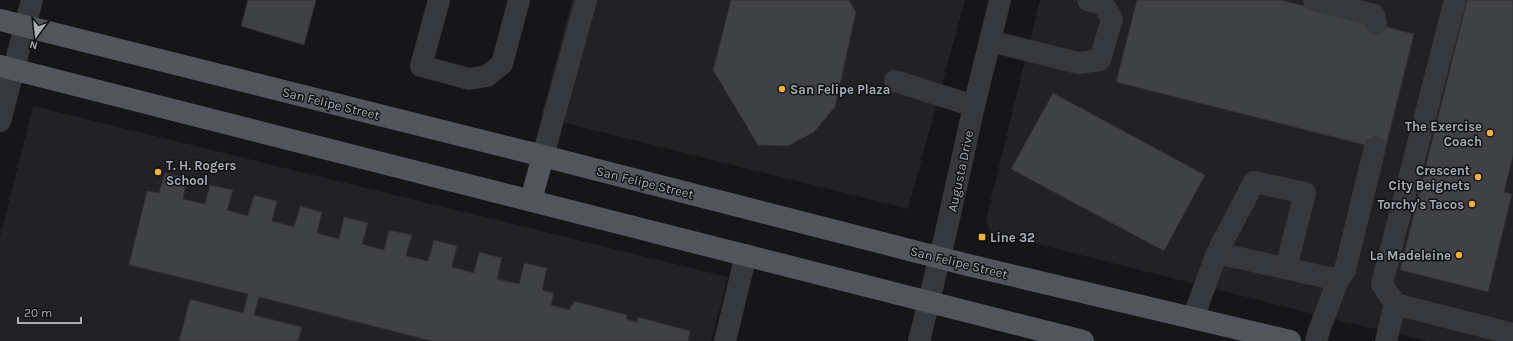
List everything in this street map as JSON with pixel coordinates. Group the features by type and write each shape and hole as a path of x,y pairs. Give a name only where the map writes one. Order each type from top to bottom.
{"main road":[{"name":"San Felipe Street","path":"0,20 940,257 1290,341"},
{"path":"7,68 1083,341"},
{"path":"531,200 543,156"}],"street":[{"path":"0,121 7,68 25,26 32,0"},
{"path":"439,0 421,66 469,79 487,76 502,64 519,0"},
{"path":"543,156 586,0"},
{"name":"Augusta Drive","path":"919,341 1000,0"},
{"path":"990,41 1078,63 1100,60 1112,19 1103,4 1088,0"},
{"path":"1314,0 1374,15 1376,24"},
{"path":"1455,0 1382,284 1395,304 1513,334"},
{"path":"895,81 974,106"},
{"path":"1316,341 1338,280 1345,270 1375,147"},
{"path":"1193,318 1217,253 1254,182 1305,193 1286,268"},
{"path":"1217,253 1338,280"},
{"path":"725,341 746,255"},
{"path":"1386,341 1395,304"}],"shaded area":[{"path":"572,0 965,0 908,209 541,117"},
{"path":"1040,0 1513,0 1513,341 1428,341 1341,321 990,232 986,219"},
{"name":"T. H. Rogers School","path":"33,106 728,277 711,341 0,341 0,237"}],"building":[{"path":"248,0 316,0 304,45 241,26"},
{"name":"San Felipe Plaza","path":"731,0 849,0 856,12 835,107 814,132 788,146 758,145 713,70"},
{"path":"1137,0 1281,0 1414,34 1385,150 1116,82"},
{"path":"1467,0 1513,0 1513,155 1504,192 1512,194 1488,292 1400,270"},
{"path":"1053,93 1205,175 1164,251 1011,169"},
{"path":"165,173 187,178 183,199 205,204 210,185 233,190 227,210 248,216 254,195 277,201 272,221 294,227 300,206 322,212 317,233 339,239 344,217 368,223 362,244 384,250 389,230 412,235 406,256 428,261 434,240 457,246 452,267 474,273 479,252 502,258 497,279 519,284 524,263 547,268 542,290 554,293 551,305 570,310 574,301 627,315 626,319 637,322 638,317 690,331 688,341 432,341 259,297 254,315 302,327 298,341 179,341 190,299 243,313 248,294 129,265 147,191 159,193"}],"place":[{"name":"San Felipe Plaza","path":"782,89"},
{"name":"The Exercise Coach","path":"1490,133"},
{"name":"T. H. Rogers School","path":"158,172"},
{"name":"Crescent City Beignets","path":"1478,177"},
{"name":"Torchy's Tacos","path":"1472,204"},
{"name":"Line 32","path":"982,237"},
{"name":"La Madeleine","path":"1459,255"}]}
